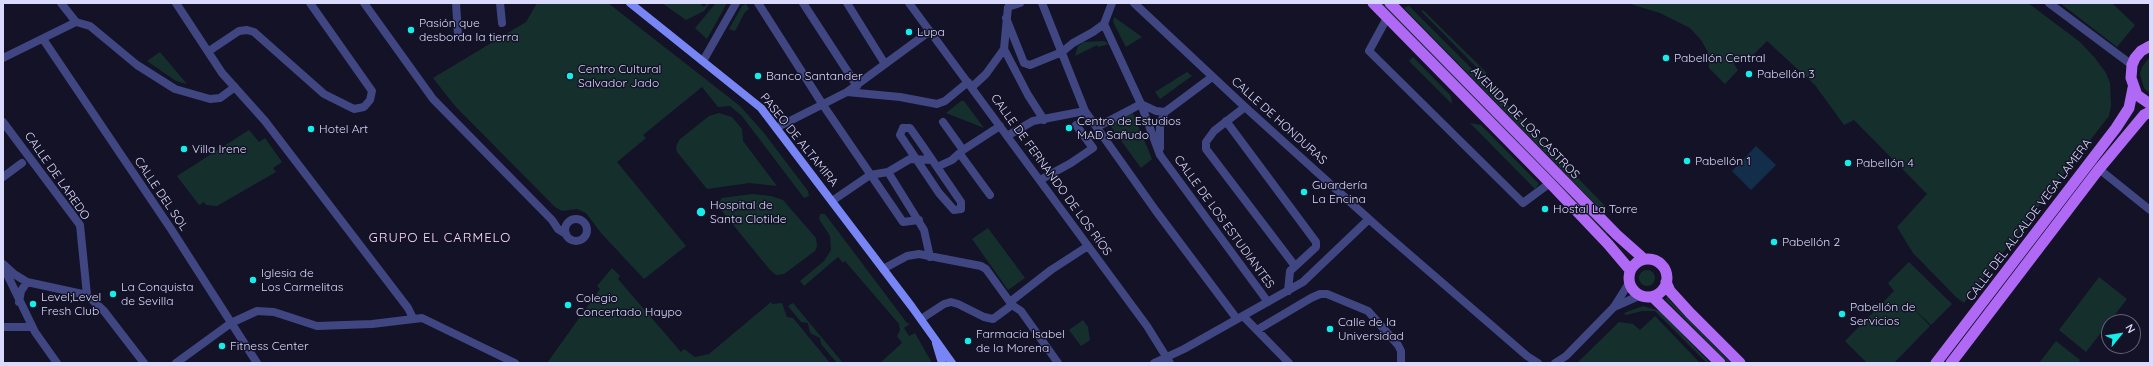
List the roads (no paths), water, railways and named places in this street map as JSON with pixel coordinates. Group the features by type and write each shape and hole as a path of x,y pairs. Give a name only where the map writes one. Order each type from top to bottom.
{"main road":[{"name":"PASEO DE ALTAMIRA","path":"630,3 761,108 921,319 952,363"},
{"name":"AVENIDA DE LOS CASTROS","path":"1373,3 1550,183 1608,244 1630,270"},
{"name":"AVENIDA DE LOS CASTROS","path":"1390,3 1617,235 1644,259"},
{"path":"2132,65 2141,51 2150,46"},
{"name":"CALLE DEL ALCALDE VEGA LAMERA","path":"1936,363 2116,128 2129,108 2133,88 2131,78 2132,65"},
{"path":"2133,88 2142,101 2150,104"},
{"name":"CALLE DEL ALCALDE VEGA LAMERA","path":"1951,363 2099,169 2144,115 2150,112"},
{"path":"1666,282 1663,289 1653,296 1641,296 1629,283 1630,270 1637,262 1644,259 1654,259 1661,263 1665,269 1666,282 1670,291 1740,363"},
{"path":"1653,296 1720,363"},
{"name":"PASEO DE ALTAMIRA","path":"933,336 942,363"}],"street":[{"path":"61,3 76,22 90,26 138,65 175,89 210,99 220,98 235,87"},
{"path":"176,3 209,51 222,73 265,121 408,308 413,318"},
{"path":"209,51 233,34 246,30 254,32 324,94 354,109 364,107 370,100 372,92 310,3"},
{"path":"364,3 433,99 552,220 558,229 566,234 571,240 578,241 587,234 587,226 582,220 575,219 568,222 552,220"},
{"path":"456,3 458,35"},
{"path":"500,3 502,23"},
{"path":"703,61 736,3"},
{"path":"758,3 823,105 903,222 919,220"},
{"path":"803,3 857,86"},
{"path":"847,3 886,64"},
{"name":"CALLE DE FERNANDO DE LOS RÍOS","path":"909,3 1147,326 1168,360"},
{"path":"1020,3 1006,5 1004,49 1028,95 1044,120"},
{"path":"1042,3 1085,111 1156,211 1240,318 1257,330 1289,363"},
{"path":"1006,18 1024,63 1027,65 1062,52 1104,24 1112,3"},
{"name":"CALLE DE HONDURAS","path":"1134,3 1212,77 1369,219 1527,356 1538,363"},
{"path":"2049,3 2132,65"},
{"name":"AVENIDA DE LOS CASTROS","path":"1387,18 1369,51 1523,203 1550,183"},
{"path":"3,58 76,22"},
{"name":"CALLE DE LOS ESTUDIANTES","path":"1104,24 1141,104 1160,155 1268,302"},
{"path":"776,128 823,105 857,86 930,31"},
{"name":"CALLE DEL SOL","path":"42,39 257,363"},
{"path":"847,92 900,97 936,104 945,101 986,74 1004,49"},
{"path":"1097,127 1141,104 1156,111 1166,112 1212,77"},
{"path":"1245,107 1214,131 1206,142 1206,150 1295,266"},
{"path":"1007,136 1033,121 1085,111"},
{"name":"CALLE DE LOS ESTUDIANTES","path":"1160,155 1160,124 1166,112"},
{"name":"CALLE DE LAREDO","path":"3,122 80,225 87,295"},
{"path":"943,122 990,195"},
{"path":"1226,122 1316,242 1316,247 1290,271 1288,291"},
{"path":"1040,180 1071,163 1093,148 1076,125"},
{"path":"937,167 948,163 1000,126"},
{"path":"903,128 910,128 937,167 961,202 961,209 954,210 950,207 900,135 903,128"},
{"path":"832,201 870,175 888,172 910,159 932,160"},
{"path":"3,177 22,164"},
{"path":"2099,169 2150,210"},
{"path":"888,172 919,220 924,230 930,256"},
{"path":"1154,363 1168,360 1303,282 1369,219"},
{"path":"566,234 565,228 568,222"},
{"path":"921,319 944,304 951,302 984,317 993,319 1051,270 1088,246"},
{"path":"883,269 907,256 919,254 981,266 986,269 1011,304 1021,311 1058,363"},
{"path":"3,265 27,282 87,295 104,311 144,363"},
{"path":"3,265 32,327 57,363"},
{"path":"19,302 21,291 27,282"},
{"path":"1555,363 1566,359 1614,307 1629,283"},
{"path":"1257,330 1311,298 1320,294 1327,294 1368,311 1398,345 1401,351 1401,363"},
{"path":"1614,307 1641,296"},
{"path":"176,363 231,323 257,311 274,312 317,326 372,324 422,318 516,363"},
{"path":"3,327 32,327"}],"water":[{"path":"1756,146 1776,165 1751,190 1732,171"}],"place":[{"name":"Pasión que desborda la tierra","path":"411,30"},
{"name":"Lupa","path":"909,32"},
{"name":"Pabellón Central","path":"1666,58"},
{"name":"Pabellón 3","path":"1749,74"},
{"name":"Centro Cultural Salvador Jado","path":"570,76"},
{"name":"Banco Santander","path":"758,76"},
{"name":"Centro de Estudios MAD Sañudo","path":"1069,128"},
{"name":"Hotel Art","path":"311,129"},
{"name":"Villa Irene","path":"184,149"},
{"name":"Pabellón 1","path":"1687,161"},
{"name":"Pabellón 4","path":"1848,163"},
{"name":"Guardería La Encina","path":"1304,192"},
{"name":"Hostal La Torre","path":"1545,209"},
{"name":"Hospital de Santa Clotilde","path":"701,212"},
{"name":"Pabellón 2","path":"1774,242"},
{"name":"Iglesia de Los Carmelitas","path":"253,280"},
{"name":"La Conquista de Sevilla","path":"113,294"},
{"name":"Level;Level Fresh Club","path":"33,304"},
{"name":"Colegio Concertado Haypo","path":"568,305"},
{"name":"Pabellón de Servicios","path":"1842,314"},
{"name":"Calle de la Universidad","path":"1330,329"},
{"name":"Farmacia Isabel de la Morena","path":"968,341"},
{"name":"Fitness Center","path":"222,346"}],"district":[{"name":"GRUPO EL CARMELO","path":"440,238"}]}
